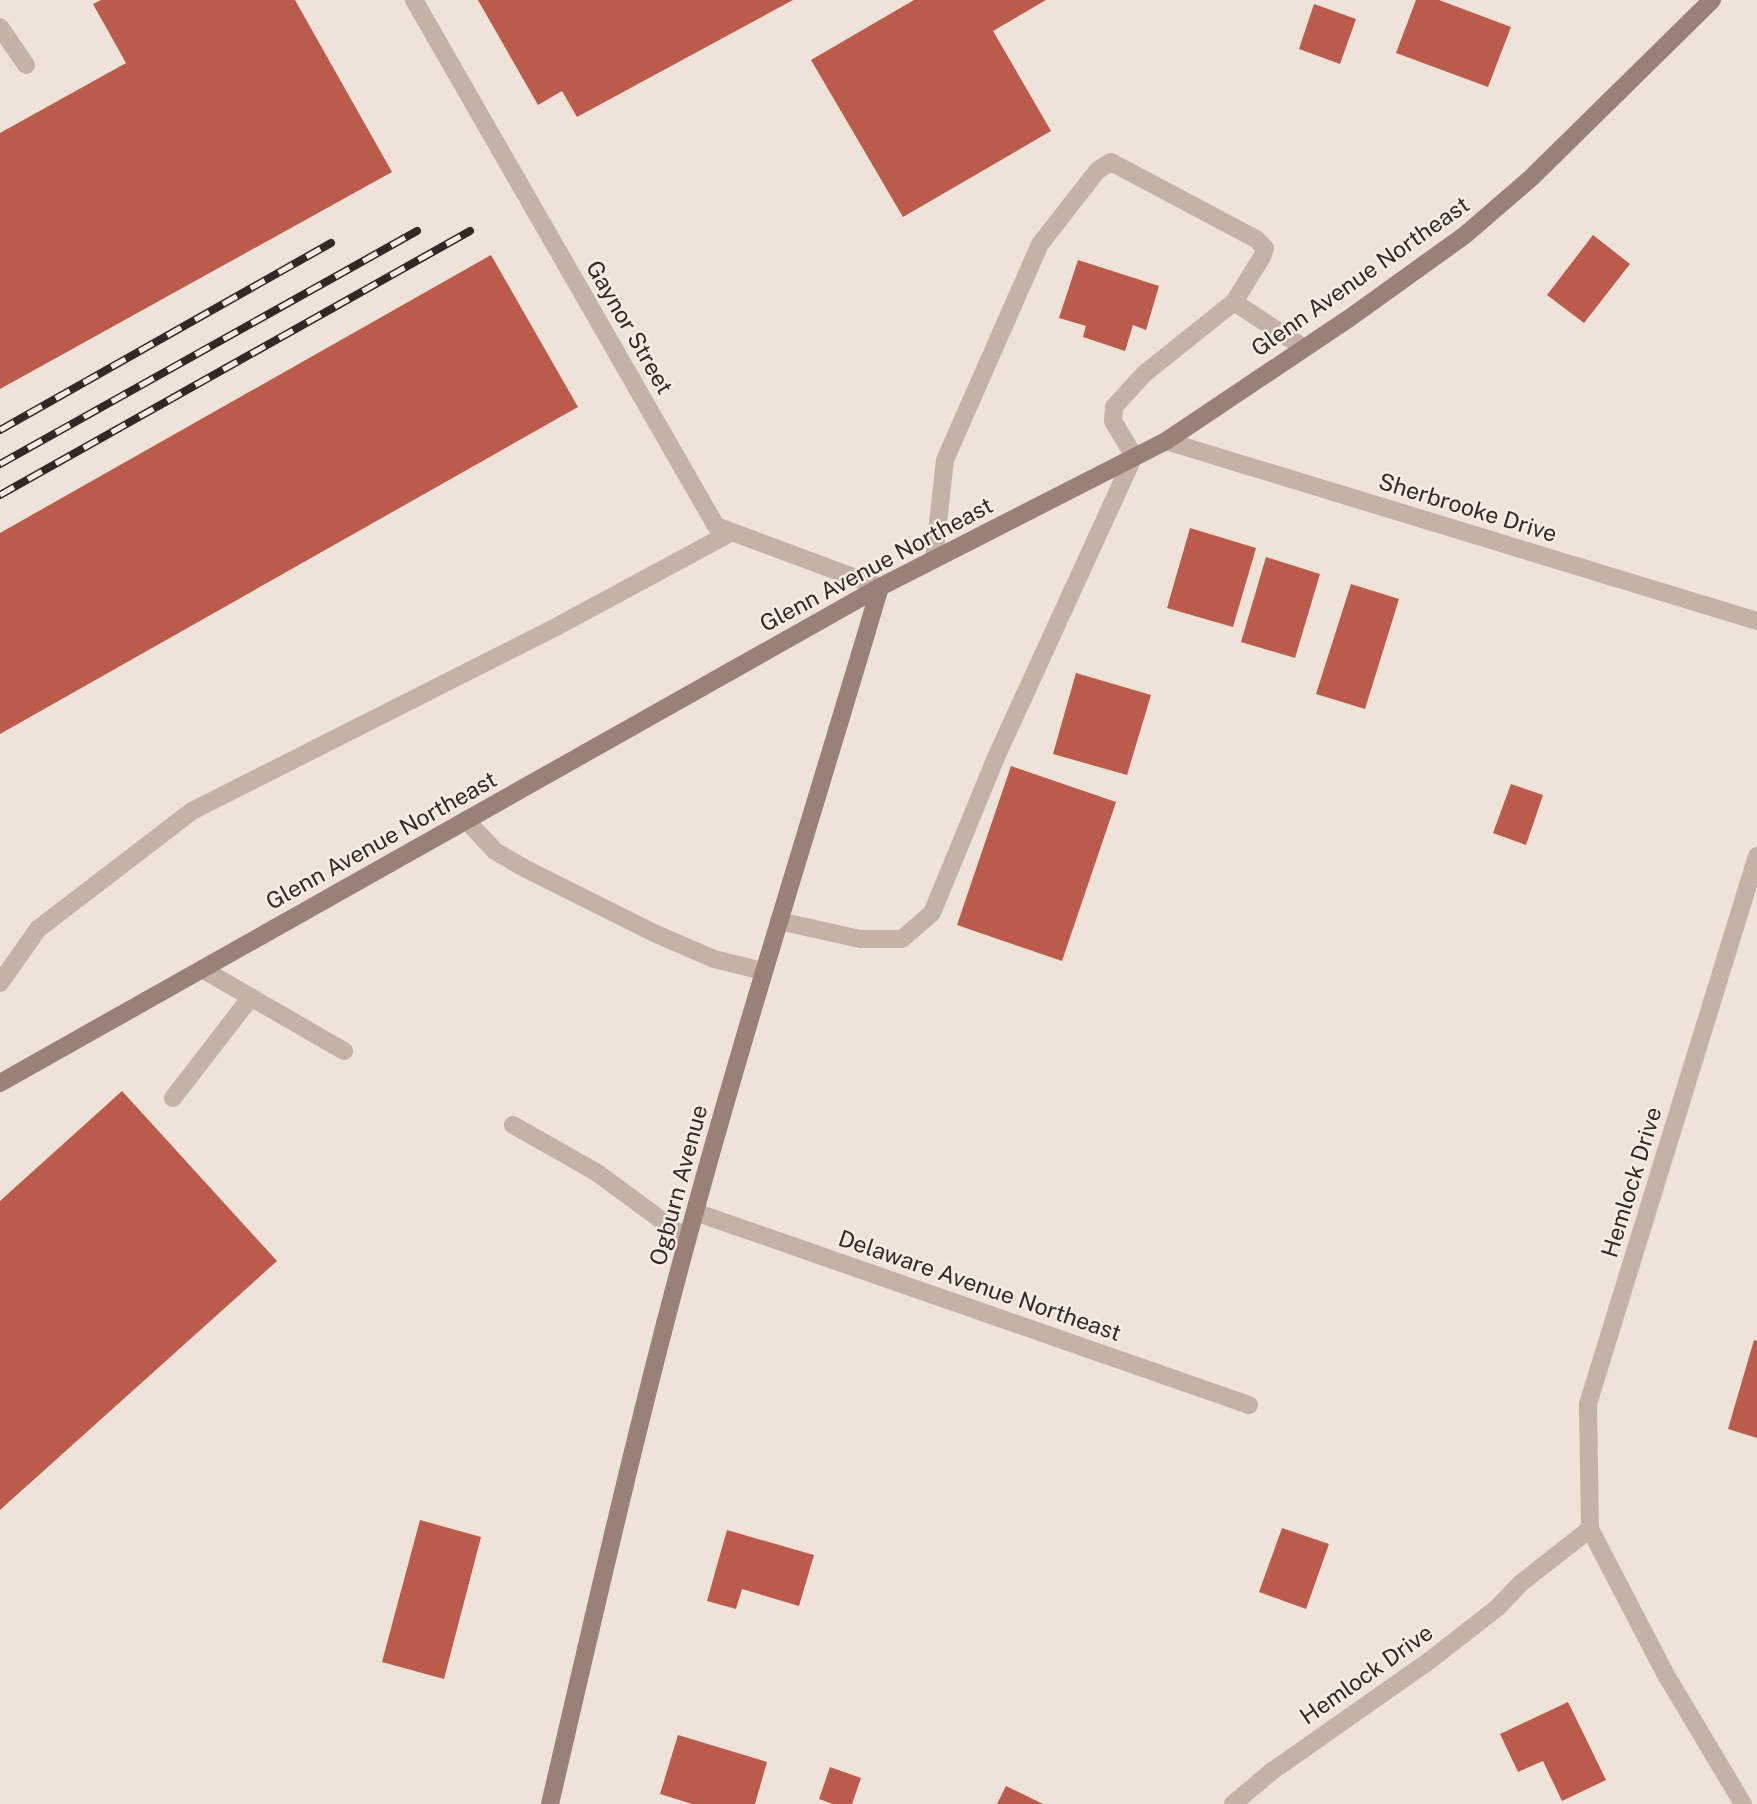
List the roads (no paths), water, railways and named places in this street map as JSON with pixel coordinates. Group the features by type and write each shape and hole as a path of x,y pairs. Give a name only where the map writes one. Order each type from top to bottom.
{"street":[{"name":"Gaynor Street","path":"414,0 716,526 880,587"},
{"name":"Glenn Avenue Northeast","path":"0,1083 880,587 1166,440 1304,348 1465,235 1531,178 1712,0"},
{"path":"0,27 26,65"},
{"path":"779,921 860,939 902,939 932,913 997,755 1134,456 1113,421 1114,407 1144,374 1234,302 1265,248 1256,239 1111,162 1098,170 1041,244 945,460 934,559"},
{"path":"1234,302 1304,348"},
{"name":"Sherbrooke Drive","path":"1166,440 1757,621"},
{"path":"0,983 38,929 192,811 556,628 732,532"},
{"name":"Ogburn Avenue","path":"550,1804 622,1496 687,1239 763,971 880,587"},
{"path":"466,820 495,851 654,933 714,959 763,971"},
{"name":"Hemlock Drive","path":"1743,1804 1666,1675 1590,1529 1588,1404 1757,856"},
{"path":"202,969 344,1051"},
{"path":"173,1098 251,998"},
{"path":"513,1125 596,1172 687,1239"},
{"name":"Delaware Avenue Northeast","path":"695,1212 1249,1405"},
{"name":"Hemlock Drive","path":"1233,1804 1270,1772 1429,1661 1497,1608 1521,1583 1590,1529"}],"railway":[{"path":"0,464 417,231"},
{"path":"0,495 470,231"},
{"path":"0,430 331,243"}]}
